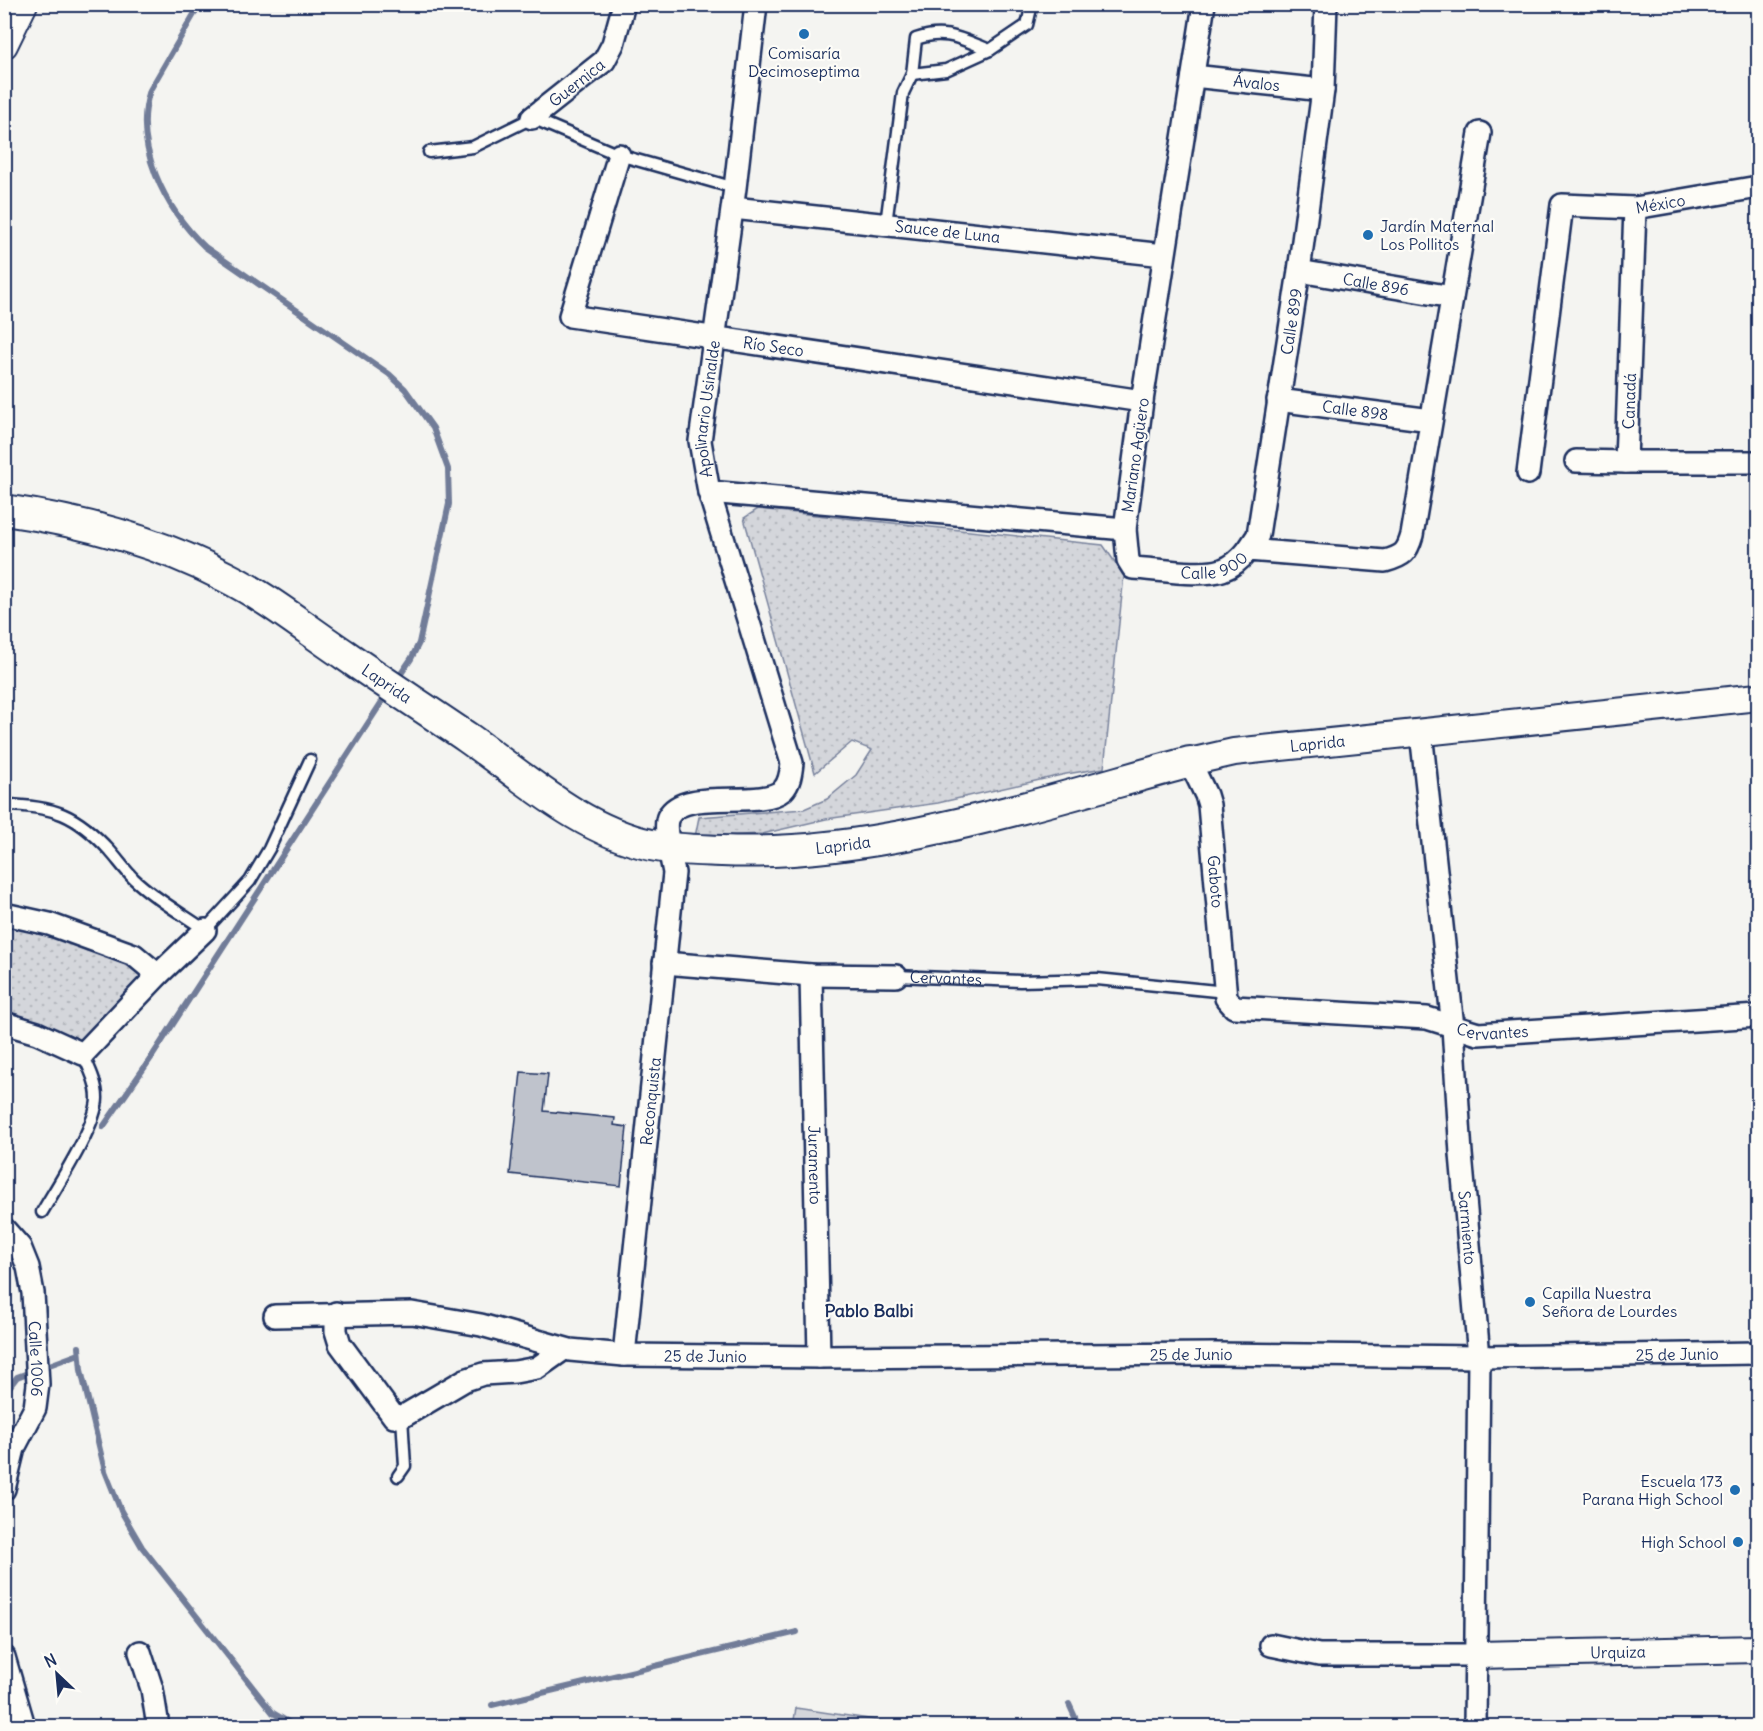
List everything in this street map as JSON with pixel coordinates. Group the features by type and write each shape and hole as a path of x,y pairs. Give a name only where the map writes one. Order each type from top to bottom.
{"main road":[{"name":"Laprida","path":"4,510 54,517 100,528 176,554 226,577 253,592 469,739 557,803 588,821 647,845 671,849 735,852 780,851 904,835 1190,762"}],"street":[{"path":"4,45 24,4"},
{"name":"Guernica","path":"531,118 604,60 613,45 624,4"},
{"name":"Apolinario Usinalde","path":"671,849 666,828 668,817 678,808 700,800 765,797 783,790 790,777 792,764 709,492 700,441 734,198 756,4"},
{"name":"Mariano Agüero","path":"709,492 1125,529 1142,401 1204,4"},
{"name":"Calle 899","path":"1248,550 1258,535 1299,271 1323,90 1326,4"},
{"name":"Ávalos","path":"1193,76 1323,90"},
{"path":"1431,420 1480,133"},
{"name":"Río Seco","path":"619,155 570,316 1142,401"},
{"name":"México","path":"1528,473 1563,206 1635,208 1758,187"},
{"name":"Sauce de Luna","path":"734,198 886,224 1164,255"},
{"name":"Canadá","path":"1626,462 1635,208"},
{"name":"Calle 896","path":"1299,271 1452,297"},
{"name":"Calle 898","path":"1278,400 1431,420"},
{"name":"Calle 900","path":"1125,529 1128,560 1133,567 1202,572 1221,570 1237,563 1248,550 1385,561 1400,557 1409,546 1412,535 1431,420"},
{"path":"1576,461 1758,462"},
{"name":"Laprida","path":"1190,762 1234,752 1758,696"},
{"name":"Sarmiento","path":"1421,732 1453,1027 1461,1154 1479,1357 1475,1726"},
{"name":"Gaboto","path":"1190,762 1209,805 1228,998"},
{"name":"Reconquista","path":"624,1355 674,873 671,849"},
{"path":"4,914 49,924 134,955 158,975"},
{"path":"4,1023 37,1033 83,1054 158,975 205,930"},
{"name":"Cervantes","path":"664,963 810,975 896,976"},
{"name":"Juramento","path":"810,975 819,1357"},
{"name":"Cervantes","path":"1228,998 1241,1008 1427,1018 1478,1034 1758,1016"},
{"name":"Calle 1006","path":"4,1229 20,1247 28,1267 33,1293 38,1384 36,1408 14,1448 4,1489"},
{"path":"336,1313 336,1331 340,1344 394,1417 402,1417 465,1380 483,1374 537,1368 564,1349"},
{"name":"25 de Junio","path":"275,1316 411,1313 481,1325 564,1349 624,1355 819,1357 1214,1354 1479,1357 1758,1353"},
{"path":"1271,1645 1319,1655 1477,1654"},
{"name":"Urquiza","path":"1477,1654 1758,1649"},
{"path":"140,1652 152,1689 158,1726"},
{"path":"4,1657 24,1726"}],"lane":[{"path":"912,74 946,70 990,51 1027,25 1032,4"},
{"path":"886,224 903,93 912,74 916,39 932,33 950,35 990,51"},
{"path":"429,152 473,147 531,118 619,155 734,198"},
{"path":"4,805 46,808 74,819 94,834 133,878 151,894 205,930 250,881 264,857 310,760"},
{"name":"Cervantes","path":"896,976 1020,981 1097,979 1228,998"},
{"path":"42,1212 70,1164 96,1109 95,1086 83,1054"},
{"path":"398,1476 405,1466 402,1417"}],"shaded area":[{"path":"758,509 1103,545 1124,575 1104,768 1066,774 938,803 826,819 762,834 695,837 699,817 804,809 827,799 856,775 872,750 852,742 815,773 744,518"},
{"path":"5,924 56,935 144,970 146,973 81,1043 5,1017"},
{"path":"796,1708 915,1726 793,1726"}],"building":[{"path":"521,1072 548,1074 544,1111 615,1118 614,1125 627,1127 621,1186 510,1174"}],"waterway":[{"path":"200,4 150,90 146,111 145,132 149,154 165,195 190,232 205,247 389,374 405,389 433,428 448,469 449,504 419,643 396,681"},
{"path":"103,1127 151,1058 387,694"},
{"path":"79,1347 81,1370 105,1471 121,1511 142,1547 273,1713 295,1726"},
{"path":"4,1394 17,1377 79,1354"},
{"path":"492,1705 797,1632"},
{"path":"1069,1704 1079,1726"}],"place":[{"name":"Comisaría Decimoseptima","path":"804,34"},
{"name":"Jardín Maternal Los Pollitos","path":"1368,235"},
{"name":"Capilla Nuestra Señora de Lourdes","path":"1530,1302"},
{"name":"Escuela 173 Parana High School","path":"1735,1490"},
{"name":"High School","path":"1738,1542"}],"district":[{"name":"Pablo Balbi","path":"869,1310"}]}
